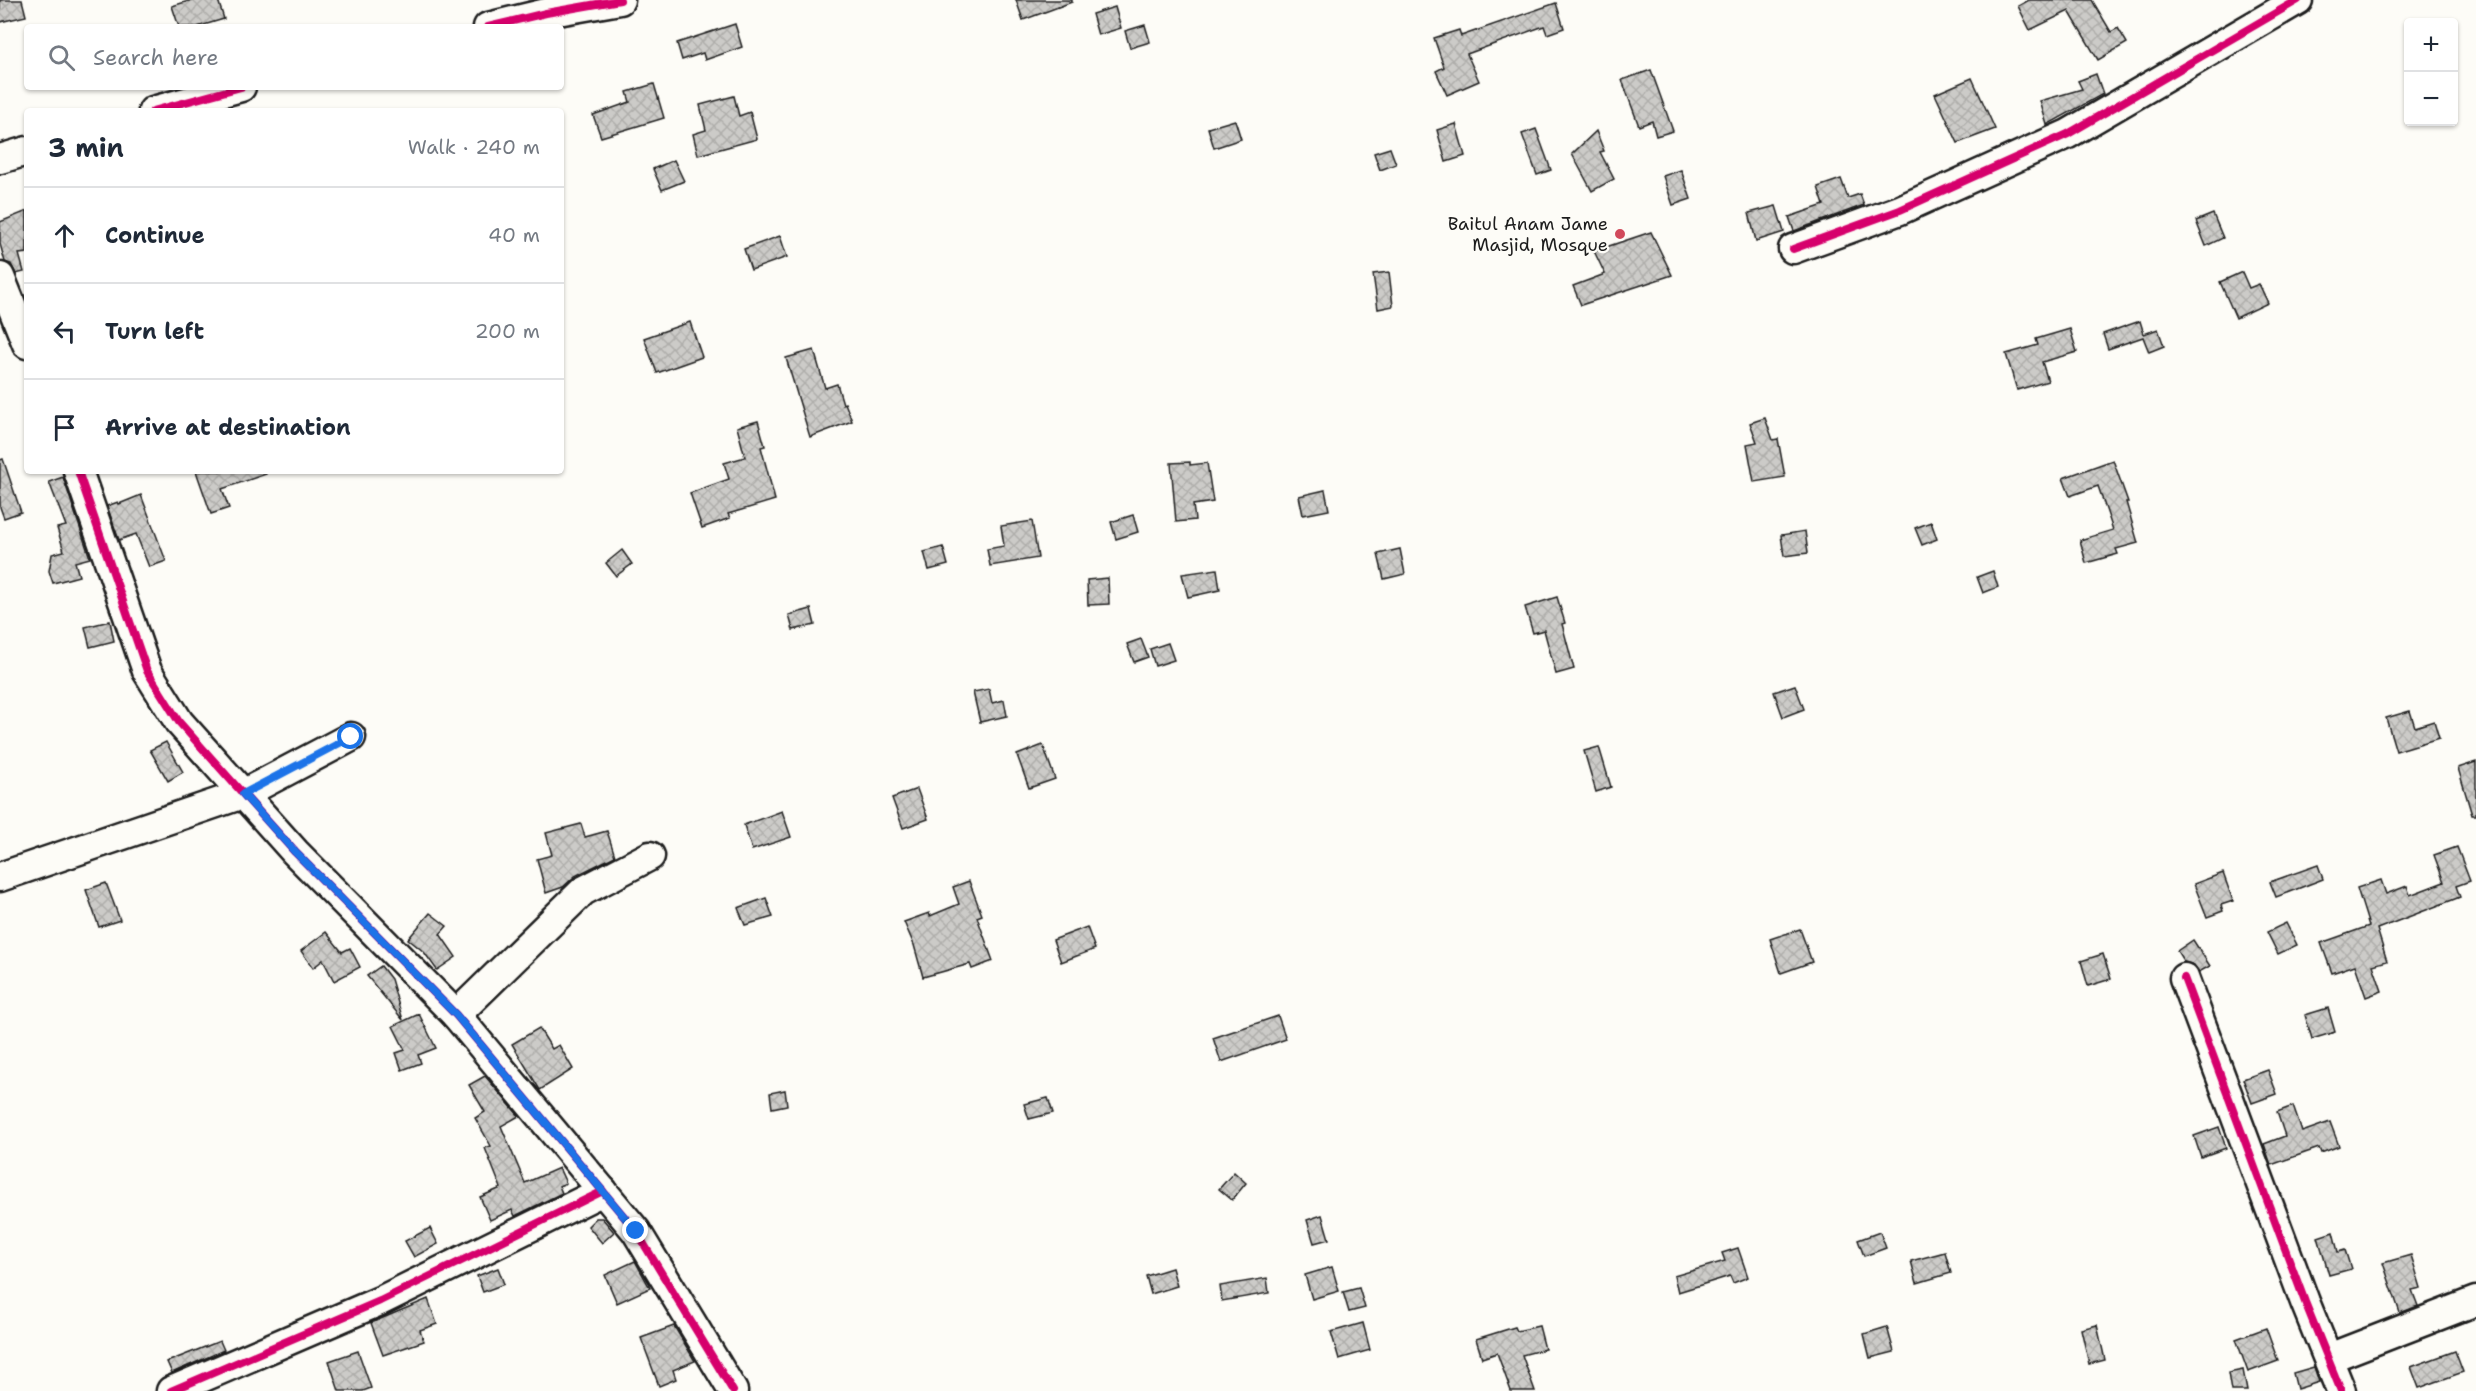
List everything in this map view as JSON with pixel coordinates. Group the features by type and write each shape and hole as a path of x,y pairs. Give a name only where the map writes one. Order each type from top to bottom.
{"street":[{"path":"500,24 546,12 620,0"},
{"path":"1793,249 1900,210 2068,134 2298,0"},
{"path":"164,108 230,90"},
{"path":"0,159 24,152"},
{"path":"0,277 24,337"},
{"path":"79,474 147,671 179,722 295,852 456,1015 603,1191 636,1231 733,1391"},
{"path":"0,877 243,794 351,737"},
{"path":"456,1015 584,891 650,856"},
{"path":"2184,978 2305,1302 2341,1391"},
{"path":"171,1391 380,1301 603,1191"},
{"path":"2329,1358 2476,1301"}],"building":[{"path":"0,0 22,0 26,16 0,22"},
{"path":"192,0 218,0 224,19 207,24 178,24 172,6"},
{"path":"1016,0 1072,0 1072,2 1023,20"},
{"path":"2029,0 2092,0 2111,32 2118,28 2127,43 2098,60 2069,11 2030,30 2018,6"},
{"path":"1556,3 1564,28 1547,34 1544,26 1467,54 1479,81 1447,95 1436,71 1444,67 1434,38 1459,30 1461,36"},
{"path":"1115,7 1121,28 1098,35 1092,14"},
{"path":"735,24 742,47 705,60 703,53 682,60 677,43"},
{"path":"1145,25 1150,42 1130,48 1125,31"},
{"path":"1651,70 1673,131 1656,136 1652,121 1639,126 1622,80"},
{"path":"2096,74 2103,94 2047,125 2040,101 2082,89 2078,81"},
{"path":"1972,78 1995,129 1958,143 1935,94"},
{"path":"654,84 664,118 601,137 593,115 630,102 627,92"},
{"path":"734,96 739,116 750,112 757,139 698,155 693,134 706,130 700,105"},
{"path":"1235,120 1241,139 1214,148 1208,128"},
{"path":"1456,124 1465,156 1446,162 1437,130"},
{"path":"1536,129 1551,170 1537,175 1522,134"},
{"path":"1596,131 1604,151 1600,152 1614,179 1592,191 1572,154"},
{"path":"1390,148 1396,164 1380,170 1374,153"},
{"path":"674,160 684,181 662,190 653,169"},
{"path":"1681,170 1691,199 1673,205 1663,176"},
{"path":"1841,179 1848,198 1860,194 1864,205 1794,231 1789,217 1824,205 1818,187"},
{"path":"1776,206 1784,232 1756,241 1749,213"},
{"path":"24,212 24,253 19,254 24,272 16,274 11,264 5,262 0,244 0,222"},
{"path":"2213,214 2223,238 2206,246 2196,221"},
{"path":"1651,232 1672,275 1581,305 1573,286 1605,274 1594,251"},
{"path":"780,236 787,257 751,270 744,249"},
{"path":"1389,272 1393,306 1378,309 1373,274"},
{"path":"2242,272 2249,288 2259,284 2268,303 2236,318 2220,282"},
{"path":"2140,321 2144,334 2158,329 2164,346 2149,352 2143,337 2108,349 2103,334"},
{"path":"690,322 702,357 657,373 644,338"},
{"path":"2070,329 2077,352 2042,362 2048,381 2017,390 2006,354 2038,345 2036,339"},
{"path":"814,350 825,388 837,384 843,404 845,403 852,421 810,437 786,358"},
{"path":"1765,418 1773,440 1778,439 1785,477 1754,482 1747,444 1757,442 1750,423"},
{"path":"758,421 765,446 761,447 775,500 728,514 730,518 702,528 690,493 729,479 724,463 745,457 737,427"},
{"path":"3,459 21,512 4,518 0,507 0,460"},
{"path":"2113,460 2128,502 2126,502 2138,543 2116,549 2118,554 2086,563 2080,540 2113,530 2098,486 2070,496 2063,478"},
{"path":"1190,462 1190,465 1207,463 1213,502 1193,505 1195,520 1176,522 1171,463"},
{"path":"197,474 266,474 222,489 229,508 211,514"},
{"path":"63,477 90,558 75,562 79,576 53,583 49,571 52,554 64,551 57,528 66,526 49,482"},
{"path":"1325,490 1329,510 1303,515 1299,496"},
{"path":"141,495 166,561 149,567 136,534 119,540 107,506"},
{"path":"1133,515 1138,532 1116,539 1111,522"},
{"path":"1032,521 1038,558 990,566 987,549 1004,546 1001,526"},
{"path":"1931,522 1937,539 1922,545 1915,528"},
{"path":"1805,531 1808,553 1784,556 1781,535"},
{"path":"943,547 948,565 929,570 924,552"},
{"path":"1400,549 1405,574 1384,579 1378,554"},
{"path":"622,550 632,564 616,576 606,563"},
{"path":"1217,569 1220,590 1188,597 1182,574"},
{"path":"1993,571 1998,587 1983,593 1977,577"},
{"path":"1108,578 1109,604 1088,605 1087,580"},
{"path":"1557,597 1565,623 1562,624 1574,669 1556,674 1544,630 1533,633 1525,607"},
{"path":"811,609 815,625 793,630 789,615"},
{"path":"110,621 114,641 90,647 85,627"},
{"path":"1141,639 1148,657 1134,662 1127,644"},
{"path":"1168,643 1174,660 1155,666 1150,649"},
{"path":"1795,685 1804,709 1783,717 1774,692"},
{"path":"989,689 992,703 1004,700 1007,716 980,722 973,692"},
{"path":"2410,711 2415,727 2434,721 2439,738 2396,751 2386,718"},
{"path":"166,742 183,772 168,781 150,750"},
{"path":"1043,745 1055,779 1029,788 1017,755"},
{"path":"1599,747 1611,787 1596,792 1584,751"},
{"path":"2476,762 2476,815 2472,815 2458,768"},
{"path":"917,789 928,819 903,828 892,798"},
{"path":"782,811 791,837 752,850 744,825"},
{"path":"581,824 585,837 607,831 615,856 575,876 563,887 546,893 537,859 552,855 546,833"},
{"path":"2457,847 2470,881 2456,886 2460,897 2377,929 2387,961 2373,965 2382,991 2366,997 2355,965 2332,973 2321,943 2369,926 2357,888 2381,880 2386,894 2407,886 2410,895 2444,882 2434,855"},
{"path":"2318,865 2323,879 2276,897 2270,882"},
{"path":"2223,873 2233,901 2221,905 2223,911 2207,917 2194,884"},
{"path":"969,881 982,915 977,917 993,961 972,969 970,964 923,977 914,945 904,922 929,913 930,916 959,904 953,887"},
{"path":"106,883 120,920 99,927 86,890"},
{"path":"766,898 773,917 745,925 738,908"},
{"path":"430,913 447,926 440,934 456,957 437,970 424,952 408,939"},
{"path":"2286,923 2297,945 2278,954 2267,932"},
{"path":"1087,927 1095,949 1061,962 1053,940"},
{"path":"1800,929 1812,962 1781,973 1770,939"},
{"path":"326,932 342,952 350,948 360,967 334,981 323,960 313,968 301,951"},
{"path":"2193,940 2210,966 2199,972 2194,965 2184,962 2177,951"},
{"path":"2103,954 2111,979 2088,986 2081,961"},
{"path":"381,966 391,979 403,1020 367,976"},
{"path":"2328,1008 2335,1032 2312,1039 2305,1015"},
{"path":"419,1014 436,1048 418,1055 421,1063 402,1070 396,1053 405,1050 393,1026"},
{"path":"1278,1016 1286,1039 1221,1062 1213,1038"},
{"path":"539,1028 552,1049 559,1045 573,1069 540,1090 512,1044"},
{"path":"2268,1070 2277,1094 2252,1103 2243,1079"},
{"path":"485,1076 519,1116 501,1126 525,1183 559,1168 566,1183 559,1186 562,1193 515,1216 512,1210 490,1220 480,1197 501,1188 485,1148 491,1146 475,1118 485,1112 469,1085"},
{"path":"785,1090 787,1105 772,1108 770,1093"},
{"path":"1048,1098 1053,1113 1029,1119 1024,1104"},
{"path":"2293,1106 2302,1132 2330,1122 2339,1146 2321,1153 2319,1148 2271,1165 2264,1144 2285,1136 2277,1112"},
{"path":"2219,1127 2226,1148 2201,1157 2194,1136"},
{"path":"1234,1172 1246,1183 1232,1200 1219,1189"},
{"path":"1322,1215 1329,1239 1314,1243 1307,1220"},
{"path":"596,1218 602,1218 614,1232 602,1243 588,1226"},
{"path":"430,1228 438,1244 414,1257 405,1241"},
{"path":"1880,1232 1886,1248 1864,1256 1858,1240"},
{"path":"2333,1232 2338,1252 2345,1250 2351,1269 2329,1275 2318,1237"},
{"path":"1738,1248 1748,1277 1733,1283 1730,1276 1678,1292 1674,1276 1725,1261 1722,1253"},
{"path":"1945,1252 1951,1273 1917,1283 1911,1261"},
{"path":"2411,1255 2421,1288 2412,1290 2418,1306 2400,1313 2383,1263"},
{"path":"635,1261 650,1288 617,1303 605,1275"},
{"path":"1332,1267 1339,1291 1312,1299 1305,1275"},
{"path":"498,1268 504,1284 483,1292 477,1276"},
{"path":"1172,1268 1177,1286 1151,1294 1146,1276"},
{"path":"1267,1278 1269,1293 1222,1301 1220,1286"},
{"path":"1359,1288 1365,1308 1349,1312 1343,1292"},
{"path":"428,1299 437,1324 420,1330 424,1341 383,1355 371,1323"},
{"path":"1363,1323 1370,1350 1339,1359 1331,1332"},
{"path":"2097,1325 2105,1360 2089,1364 2081,1329"},
{"path":"674,1326 695,1361 673,1370 676,1379 659,1386 641,1338"},
{"path":"1539,1326 1545,1349 1522,1355 1535,1391 1511,1391 1497,1353 1482,1358 1476,1339 1515,1327 1517,1331"},
{"path":"1887,1327 1894,1352 1870,1358 1864,1334"},
{"path":"2266,1328 2278,1361 2248,1372 2236,1339"},
{"path":"220,1341 224,1350 172,1373 167,1362"},
{"path":"358,1351 371,1388 363,1391 339,1391 329,1361"},
{"path":"2455,1351 2463,1372 2419,1388 2411,1367"},
{"path":"2314,1367 2319,1382 2297,1389 2293,1373"},
{"path":"2243,1370 2247,1391 2231,1391 2228,1373"}],"cycle path":[{"path":"500,24 546,13 620,0"},
{"path":"1793,249 1900,210 2068,134 2298,0"},
{"path":"164,108 230,90"},
{"path":"79,474 147,671 179,722 295,852 456,1015 636,1231 733,1391"},
{"path":"2184,978 2305,1302 2341,1391"},
{"path":"171,1391 380,1301 603,1191"}],"place":[{"name":"Baitul Anam Jame Masjid, Mosque","path":"1620,234"}],"route":[{"path":"351,737 243,794 295,852 456,1015 636,1231"}]}
